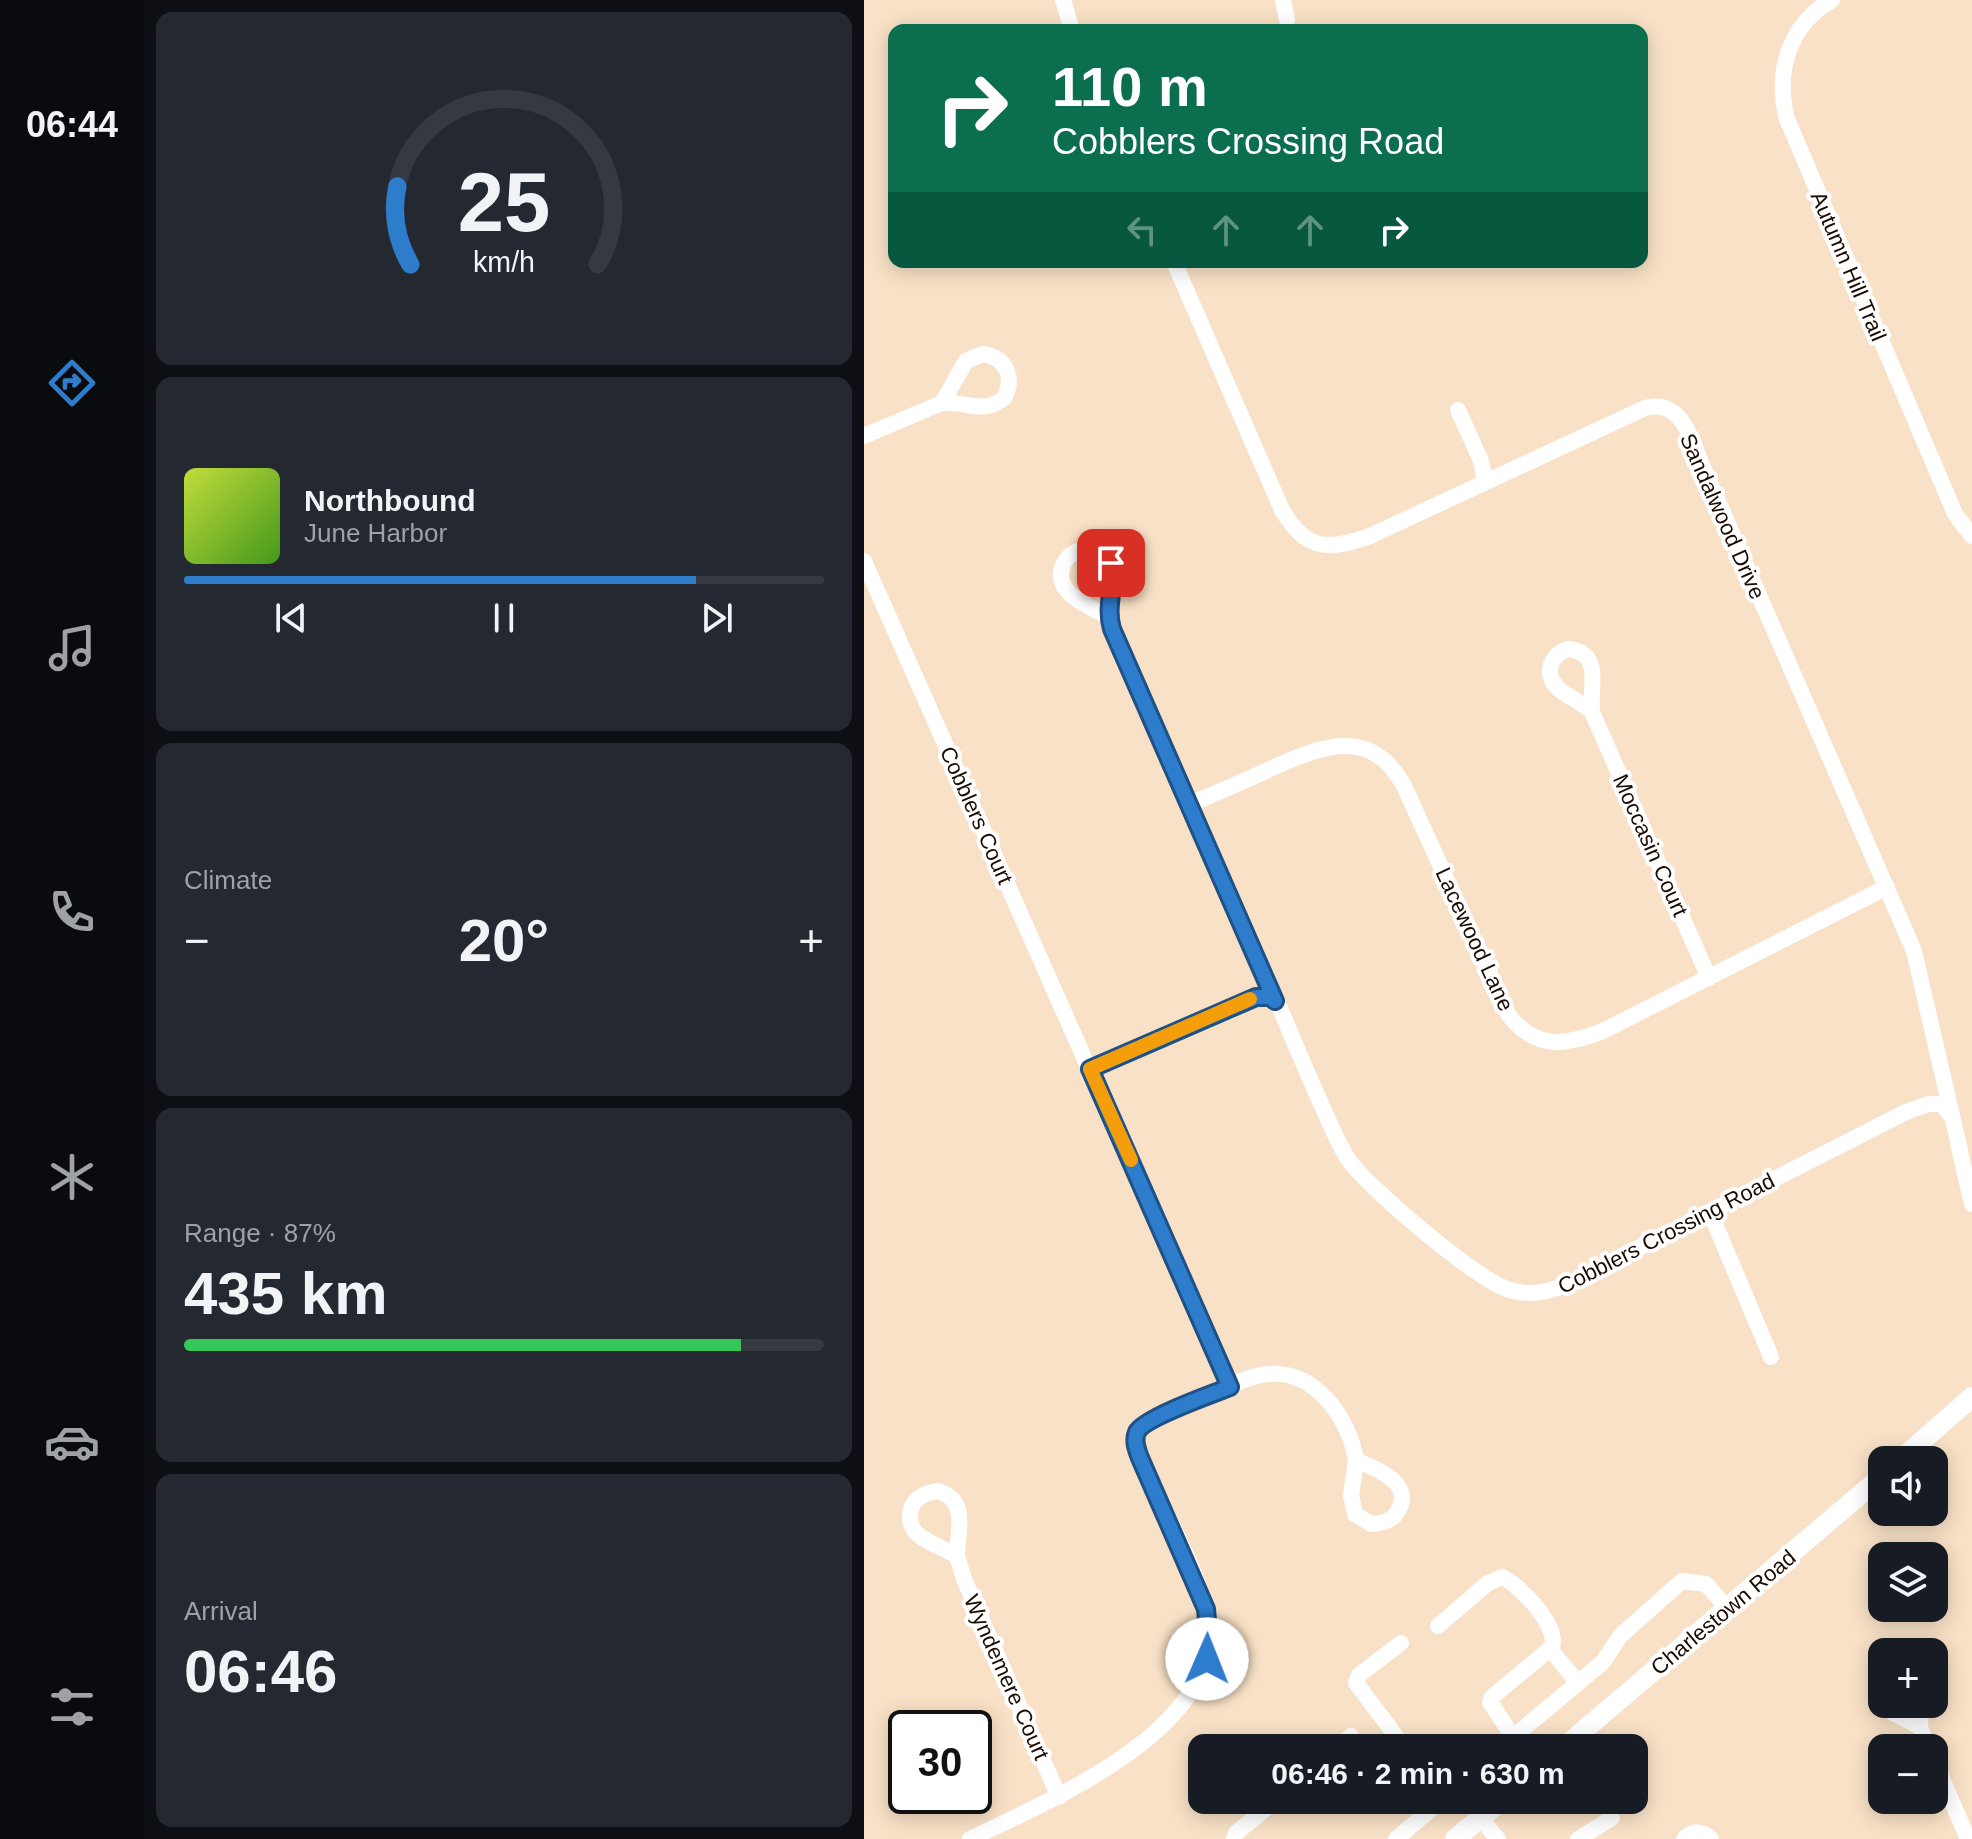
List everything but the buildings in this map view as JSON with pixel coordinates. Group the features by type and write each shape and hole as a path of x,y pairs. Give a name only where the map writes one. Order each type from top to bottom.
{"main road":[{"path":"1916,1446 1972,1397"},
{"name":"Charlestown Road","path":"1579,1734 1868,1488"},
{"path":"1455,1839 1485,1814"}],"street":[{"path":"1063,0 1070,24"},
{"path":"1283,0 1287,20"},
{"name":"Autumn Hill Trail","path":"1832,0 1812,14 1791,44 1782,81 1782,100 1787,119 1955,514 1972,536"},
{"name":"Sandalwood Drive","path":"1177,268 1282,510 1298,534 1320,545 1344,546 1370,536 1645,408 1655,405 1673,410 1680,418 1704,469 1920,967 1960,1150"},
{"path":"864,436 942,403"},
{"path":"1458,410 1481,461 1485,481"},
{"name":"Cobblers Court","path":"864,561 1090,1069"},
{"name":"Cobblers Crossing Road","path":"1108,617 1339,1143 1354,1167 1410,1220 1496,1286 1536,1294 1564,1286 1890,1120 1929,1104 1942,1104 1947,1109 1972,1204"},
{"name":"Moccasin Court","path":"1592,712 1709,978"},
{"name":"Lacewood Lane","path":"1190,804 1328,746 1355,746 1379,755 1404,786 1508,1014 1529,1035 1557,1043 1588,1037 1887,887"},
{"path":"1230,1387 1090,1069 1256,997 1270,997 1275,1001"},
{"path":"1710,1212 1771,1357"},
{"path":"970,1839 1059,1797 1114,1764 1183,1704 1201,1675 1209,1643 1206,1609 1140,1458 1135,1440 1137,1431 1151,1420 1230,1387 1269,1374 1296,1377 1328,1401 1342,1421 1356,1460"},
{"name":"Wyndemere Court","path":"957,1556 964,1579 1059,1797"},
{"path":"1438,1626 1488,1583 1502,1577 1521,1590 1544,1618 1554,1636 1550,1649 1492,1697 1491,1707 1503,1734"},
{"path":"1517,1734 1603,1662 1620,1636 1682,1581 1706,1584 1727,1608"},
{"path":"1394,1734 1356,1683 1359,1675 1401,1643"},
{"path":"1550,1649 1578,1683"},
{"path":"1903,1718 1920,1727"},
{"path":"1920,1718 1923,1734"},
{"path":"1948,1793 1968,1839"},
{"path":"1234,1839 1236,1833 1259,1814"},
{"path":"1396,1839 1425,1814"},
{"path":"1480,1818 1498,1839"},
{"path":"1578,1839 1612,1818"},
{"path":"1684,1839 1693,1833 1700,1833 1711,1839"}],"slow traffic":[{"path":"1131,1160 1090,1069 1250,999"}],"route":[{"path":"1111,563 1113,573 1108,617 1112,629 1275,1001 1270,997 1256,997 1090,1069 1230,1387 1151,1420 1137,1431 1135,1440 1206,1609 1209,1626 1207,1659"}]}
